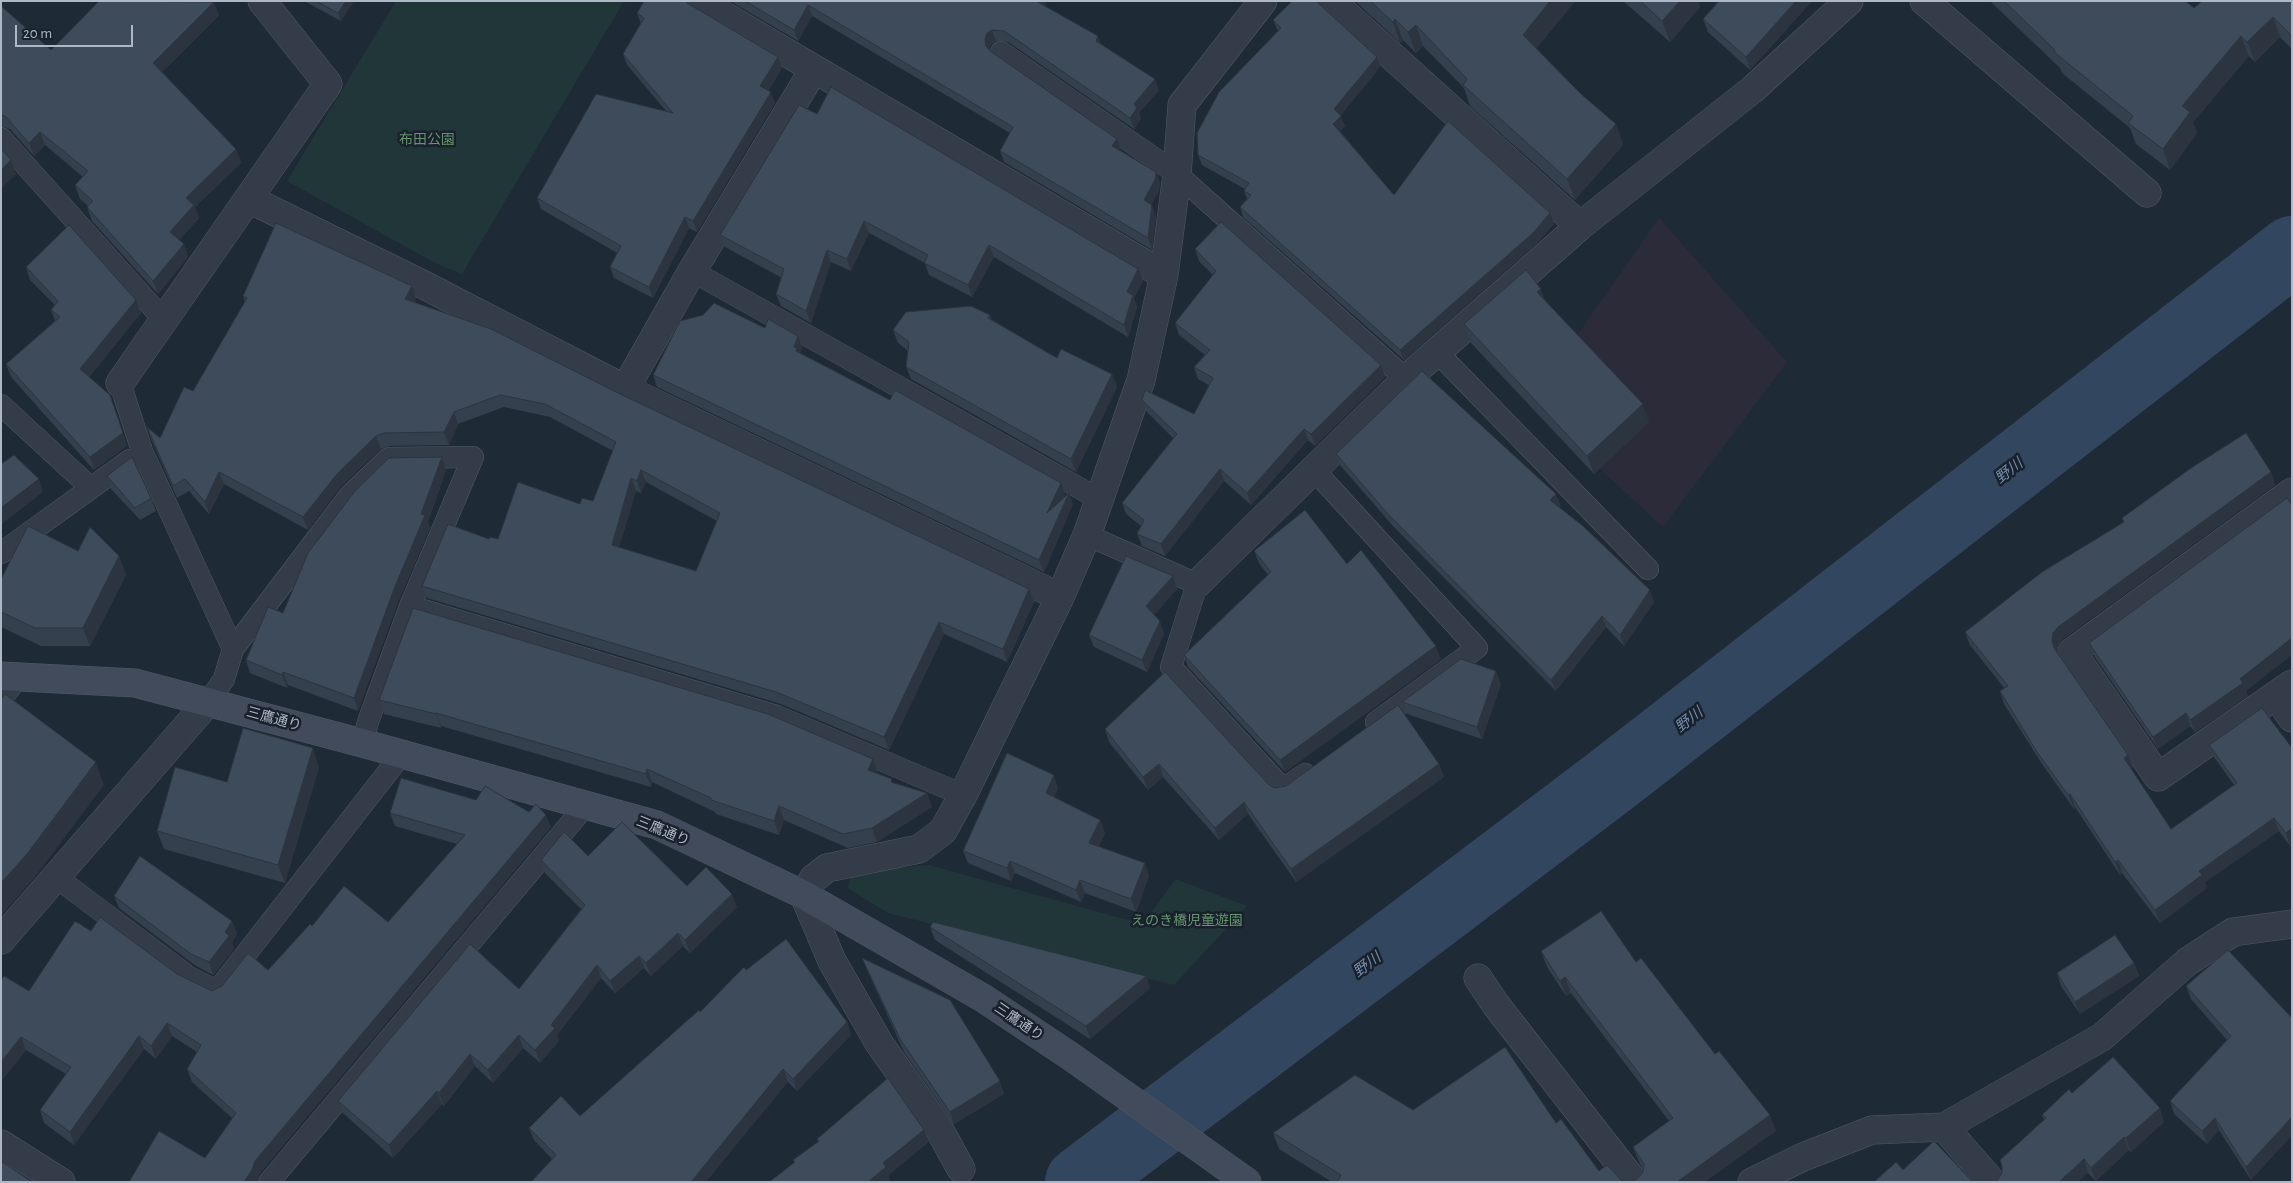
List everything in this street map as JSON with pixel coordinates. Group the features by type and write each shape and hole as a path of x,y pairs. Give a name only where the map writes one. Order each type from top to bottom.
{"main road":[{"name":"三鷹通り","path":"9,677 135,683 362,743 657,825 804,895 983,998 1110,1084 1247,1182"}],"street":[{"path":"120,383 328,84 262,1"},
{"path":"699,1 1164,275"},
{"path":"961,1169 938,1127 879,1043 832,961 804,895 813,879 827,868 919,849 943,831 963,795 1060,597 1087,534 1141,380 1164,275 1178,174 1182,104 1263,1"},
{"path":"1331,1 1580,226"},
{"path":"1197,584 1437,352 1580,226 1753,89 1848,1"},
{"path":"1924,1 2147,193"},
{"path":"625,389 692,271 814,69"},
{"path":"249,199 422,284 625,389 1060,597"},
{"path":"2292,492 2072,652 2158,777 2284,690 2292,718"},
{"path":"1,940 208,702"},
{"path":"1752,1182 1803,1158 1872,1130 1944,1127 2102,1037 2187,962 2233,932 2292,924"},
{"path":"1478,978 1496,1005 1634,1182"},
{"path":"1944,1127 1992,1182"},
{"path":"1,1144 61,1182"}],"lane":[{"path":"1001,52 1178,174 1406,380"},
{"path":"1,138 164,320"},
{"path":"692,271 1099,499"},
{"path":"1437,352 1648,569"},
{"path":"120,383 142,451 233,649"},
{"path":"1,405 90,488"},
{"path":"1,553 142,451"},
{"path":"208,702 224,679 233,649 350,496 389,458 473,457 410,606 368,719 362,743"},
{"path":"1314,470 1477,648 1356,736"},
{"path":"1087,534 1197,584 1171,667 1283,789 1324,760"},
{"path":"410,606 777,716 963,795"},
{"path":"1,700 9,677"},
{"path":"56,877 188,977 217,991 402,754"},
{"path":"269,1182 586,805"}],"shaded area":[{"path":"1659,218 1787,362 1663,527 1529,404"}],"green space":[{"name":"布田公園","path":"396,1 624,1 462,274 435,263 287,181"},
{"name":"えのき橋児童遊園","path":"929,865 1142,924 1176,879 1247,906 1174,985 888,913 847,888 853,872"}],"building":[{"path":"99,1 214,2 153,63 236,149 186,198 194,205 170,232 184,244 153,281 87,207 93,201 75,185 88,171 40,132 29,143 5,116 1,115 1,6 51,50"},
{"path":"316,1 346,1 338,13"},
{"path":"644,1 685,1 778,57 760,86 771,92 693,221 685,217 649,287 610,267 621,246 537,198 596,94 673,113 623,54 644,18 637,13"},
{"path":"745,1 1036,1 1098,36 1096,41 1155,79 1134,104 1137,108 1130,118 1004,31 992,30 987,33 985,39 986,46 990,51 1117,139 1112,146 1156,172 1155,180 1144,200 1152,205 1148,238 1000,151 1013,127 808,5 794,30"},
{"path":"1292,1 1316,1 1377,57 1334,109 1341,116 1333,124 1394,195 1448,121 1550,213 1533,233 1400,350 1240,207 1251,195 1244,191 1249,183 1198,155 1197,133 1219,92 1281,28 1273,20"},
{"path":"1370,1 1550,1 1523,35 1581,94 1616,124 1567,179 1463,85 1467,79 1416,25 1408,32 1395,19 1393,22"},
{"path":"1640,1 1680,1 1662,21"},
{"path":"1719,1 1796,1 1746,57 1703,19"},
{"path":"2004,1 2185,1 2194,8 2202,1 2292,1 2292,36 2273,17 2247,42 2241,36 2182,106 2190,112 2163,149 2128,123 2133,116 2054,52 2055,50"},
{"path":"831,87 1138,269 1127,292 1133,295 1124,325 989,245 968,285 924,263 928,255 864,221 847,259 827,250 806,311 776,294 784,269 720,235 799,105 817,114"},
{"path":"1,148 11,160 1,170"},
{"path":"1221,222 1381,365 1311,434 1304,429 1247,493 1220,469 1161,544 1137,534 1144,520 1122,503 1177,434 1142,400 1145,390 1194,414 1213,378 1194,367 1210,350 1175,323 1216,271 1195,249"},
{"path":"276,223 412,286 405,299 491,329 614,391 1029,589 1003,649 939,622 884,737 776,692 422,586 448,524 489,539 490,537 498,539 518,482 580,504 582,498 593,501 616,442 545,404 500,395 454,412 444,432 384,433 376,436 337,474 303,517 219,472 205,502 185,479 173,486 147,427 160,438 184,387 193,391 247,298 243,296","holes":["641,470 720,513 696,571 612,545 631,478 637,481"]},
{"path":"69,225 136,300 80,369 110,395 123,433 90,457 6,364 60,317 51,310 58,301 26,267"},
{"path":"1526,270 1541,289 1537,292 1643,404 1587,456 1464,324"},
{"path":"714,303 765,328 768,319 798,336 794,347 797,348 796,351 890,400 895,390 1061,483 1047,513 1069,493 1039,560 653,375 680,321 703,315"},
{"path":"971,306 990,315 988,318 1057,358 1061,349 1112,374 1071,459 906,367 909,342 893,330 906,312"},
{"path":"1422,371 1556,494 1550,500 1583,526 1650,590 1620,635 1602,616 1551,680 1388,514 1336,454"},
{"path":"2246,433 2271,472 2058,627 2053,633 2052,641 2054,648 2128,755 2124,758 2171,829 2237,783 2209,745 2262,708 2292,748 2292,828 2286,833 2274,818 2199,871 2202,875 2155,910 2118,860 2115,862 2070,794 2069,796 2037,752 2000,691 2008,686 1965,632 2042,572 2124,522 2122,518 2191,468"},
{"path":"14,455 39,479 1,508 1,464"},
{"path":"132,457 151,498 135,508 107,476"},
{"path":"442,457 421,514 425,515 394,589 354,698 283,672 282,675 246,660 268,607 283,613 308,553 355,491 389,458"},
{"path":"2287,498 2292,505 2292,638 2240,679 2243,683 2190,720 2186,713 2153,737 2089,643"},
{"path":"1305,510 1347,564 1361,550 1436,646 1280,760 1184,655 1271,572 1254,551"},
{"path":"28,526 78,551 90,527 119,556 83,628 35,628 1,612 1,579"},
{"path":"1126,556 1173,576 1146,606 1160,621 1142,660 1089,635"},
{"path":"413,608 768,714 873,759 868,770 892,779 891,782 927,793 872,828 843,834 779,806 774,821 711,800 711,798 647,769 646,774 436,713 379,700"},
{"path":"1461,659 1496,671 1477,727 1402,702"},
{"path":"1165,672 1269,785 1275,788 1286,786 1398,705 1439,764 1291,869 1244,802 1215,828 1159,764 1143,777 1105,729"},
{"path":"5,694 96,762 27,854 1,883 1,699"},
{"path":"243,728 313,748 278,865 157,831 175,767 227,782"},
{"path":"1007,753 1054,775 1046,793 1100,820 1089,843 1145,863 1131,899 1080,880 1076,890 1010,861 1007,868 963,851"},
{"path":"401,778 476,800 485,786 529,812 536,804 546,815 255,1161 252,1170 244,1182 129,1182 159,1131 205,1158 236,1113 187,1069 201,1045 167,1023 151,1046 139,1036 70,1132 40,1110 71,1067 21,1037 1,1062 1,980 4,976 29,991 75,921 91,931 100,917 177,974 212,991 222,986 248,953 268,970 310,924 312,926 344,886 388,922 465,835 390,813"},
{"path":"622,822 687,886 706,867 732,894 685,940 678,933 646,963 639,956 610,981 597,965 551,1025 555,1028 535,1050 519,1035 488,1070 470,1054 439,1093 437,1091 389,1145 338,1101 470,944 519,989 585,905 541,860 564,832 588,856"},
{"path":"140,856 232,921 225,932 229,936 209,962 191,954 114,896"},
{"path":"1601,911 1636,962 1641,958 1715,1054 1719,1051 1770,1115 1677,1182 1630,1182 1637,1179 1643,1172 1644,1164 1633,1147 1673,1118 1565,977 1560,981 1541,951"},
{"path":"933,922 1146,976 1086,1026 930,927"},
{"path":"2115,935 2134,963 2075,1002 2057,973"},
{"path":"786,939 847,1022 793,1079 783,1069 691,1182 531,1182 556,1155 529,1128 561,1096 580,1116 699,1010 700,1012 744,967 746,970"},
{"path":"2228,950 2292,1018 2292,1117 2246,1167 2215,1118 2202,1131 2170,1101 2231,1036 2186,986"},
{"path":"862,958 950,1000 1000,1081 950,1112 900,1039"},
{"path":"1505,1047 1556,1123 1561,1119 1599,1171 1607,1165 1622,1181 1630,1182 1337,1182 1341,1175 1273,1133 1355,1075 1413,1110"},
{"path":"2113,1057 2160,1108 2126,1138 2124,1137 2091,1168 2084,1159 2059,1182 1995,1182 2002,1173 2000,1160 2046,1118 2042,1115 2069,1089 2072,1093"},
{"path":"888,1078 924,1130 883,1163 886,1167 868,1182 769,1182 795,1162 793,1160 819,1141 817,1139"},
{"path":"1934,1141 1973,1182 1874,1182 1896,1162 1903,1170"},
{"path":"1,1161 32,1182 1,1182"}],"waterway":[{"name":"野川","path":"1080,1182 1609,782 2292,251"}]}
